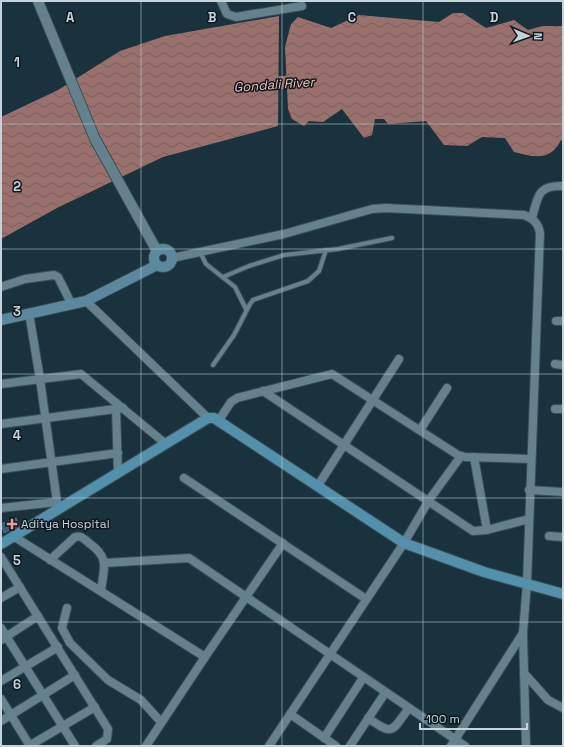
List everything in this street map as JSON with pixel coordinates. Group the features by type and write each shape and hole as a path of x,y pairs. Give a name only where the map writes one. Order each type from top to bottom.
{"main road":[{"path":"1,320 86,301 157,265 166,266 170,263 172,258 170,252 165,249 157,251 154,256 157,265"},
{"path":"1,544 57,506 118,473 208,418 218,420 316,487 404,543 484,572 563,594"}],"street":[{"path":"38,1 95,139 157,251"},
{"path":"221,1 227,14 236,17 302,6"},
{"path":"532,218 538,194 542,189 552,186 563,186"},
{"path":"172,258 296,231 372,209 386,208 524,214 532,218 538,225 540,233 529,490 527,583 523,633 526,746"},
{"path":"1,287 24,279 54,275 58,277 72,305"},
{"path":"86,301 208,418"},
{"path":"1,508 57,506 40,379 29,313"},
{"path":"316,487 399,359"},
{"path":"1,384 81,374 120,409 166,444"},
{"path":"218,420 231,402 237,398 332,374 461,456 531,459"},
{"path":"420,430 447,388"},
{"path":"263,391 473,530 487,530 529,519"},
{"path":"1,424 120,409"},
{"path":"118,473 120,409"},
{"path":"1,469 118,453"},
{"path":"269,746 404,543 429,500 461,456"},
{"path":"474,457 487,530"},
{"path":"184,478 366,599"},
{"path":"529,490 563,492"},
{"path":"13,536 205,657"},
{"path":"50,560 78,536 100,551 104,563 101,591"},
{"path":"549,536 563,537"},
{"path":"146,746 282,544"},
{"path":"1,557 58,647 109,732 107,739 96,746"},
{"path":"104,563 189,558 245,598 409,708 453,743 465,746"},
{"path":"1,598 20,587"},
{"path":"67,608 62,628 70,643 108,680 140,700 161,722"},
{"path":"4,639 38,616"},
{"path":"1,628 4,639 25,667 75,746"},
{"path":"453,743 523,633"},
{"path":"1,681 58,647"},
{"path":"524,673 548,700 563,708"},
{"path":"1,721 44,696 75,675"},
{"path":"324,738 363,678"},
{"path":"350,746 385,693"},
{"path":"1,699 29,746 95,707"},
{"path":"368,718 385,730 390,731 394,729 409,708"},
{"path":"290,714 336,746"}],"lane":[{"path":"223,277 249,266 284,255 326,250 392,238"},
{"path":"213,365 234,335 246,308 253,300 308,281 319,271 326,250"},
{"path":"200,252 206,264 235,287 246,308"}],"water":[{"path":"453,13 463,13 486,28 514,20 528,30 542,26 563,26 563,141 561,140 552,152 547,155 535,156 514,152 505,138 482,137 467,146 444,145 426,121 388,124 384,119 375,119 372,135 364,138 342,109 323,122 309,121 304,126 292,119 288,109 285,47 291,24 298,17 331,28 359,15 439,22"},
{"path":"279,16 278,126 163,157 57,208 1,239 1,117 58,90 120,51 165,36"}],"building":[{"path":"16,518 19,525 4,533 1,524"}],"waterway":[{"name":"Gondali River","path":"262,84 304,81"}],"place":[{"name":"Aditya Hospital","path":"12,524"}]}
